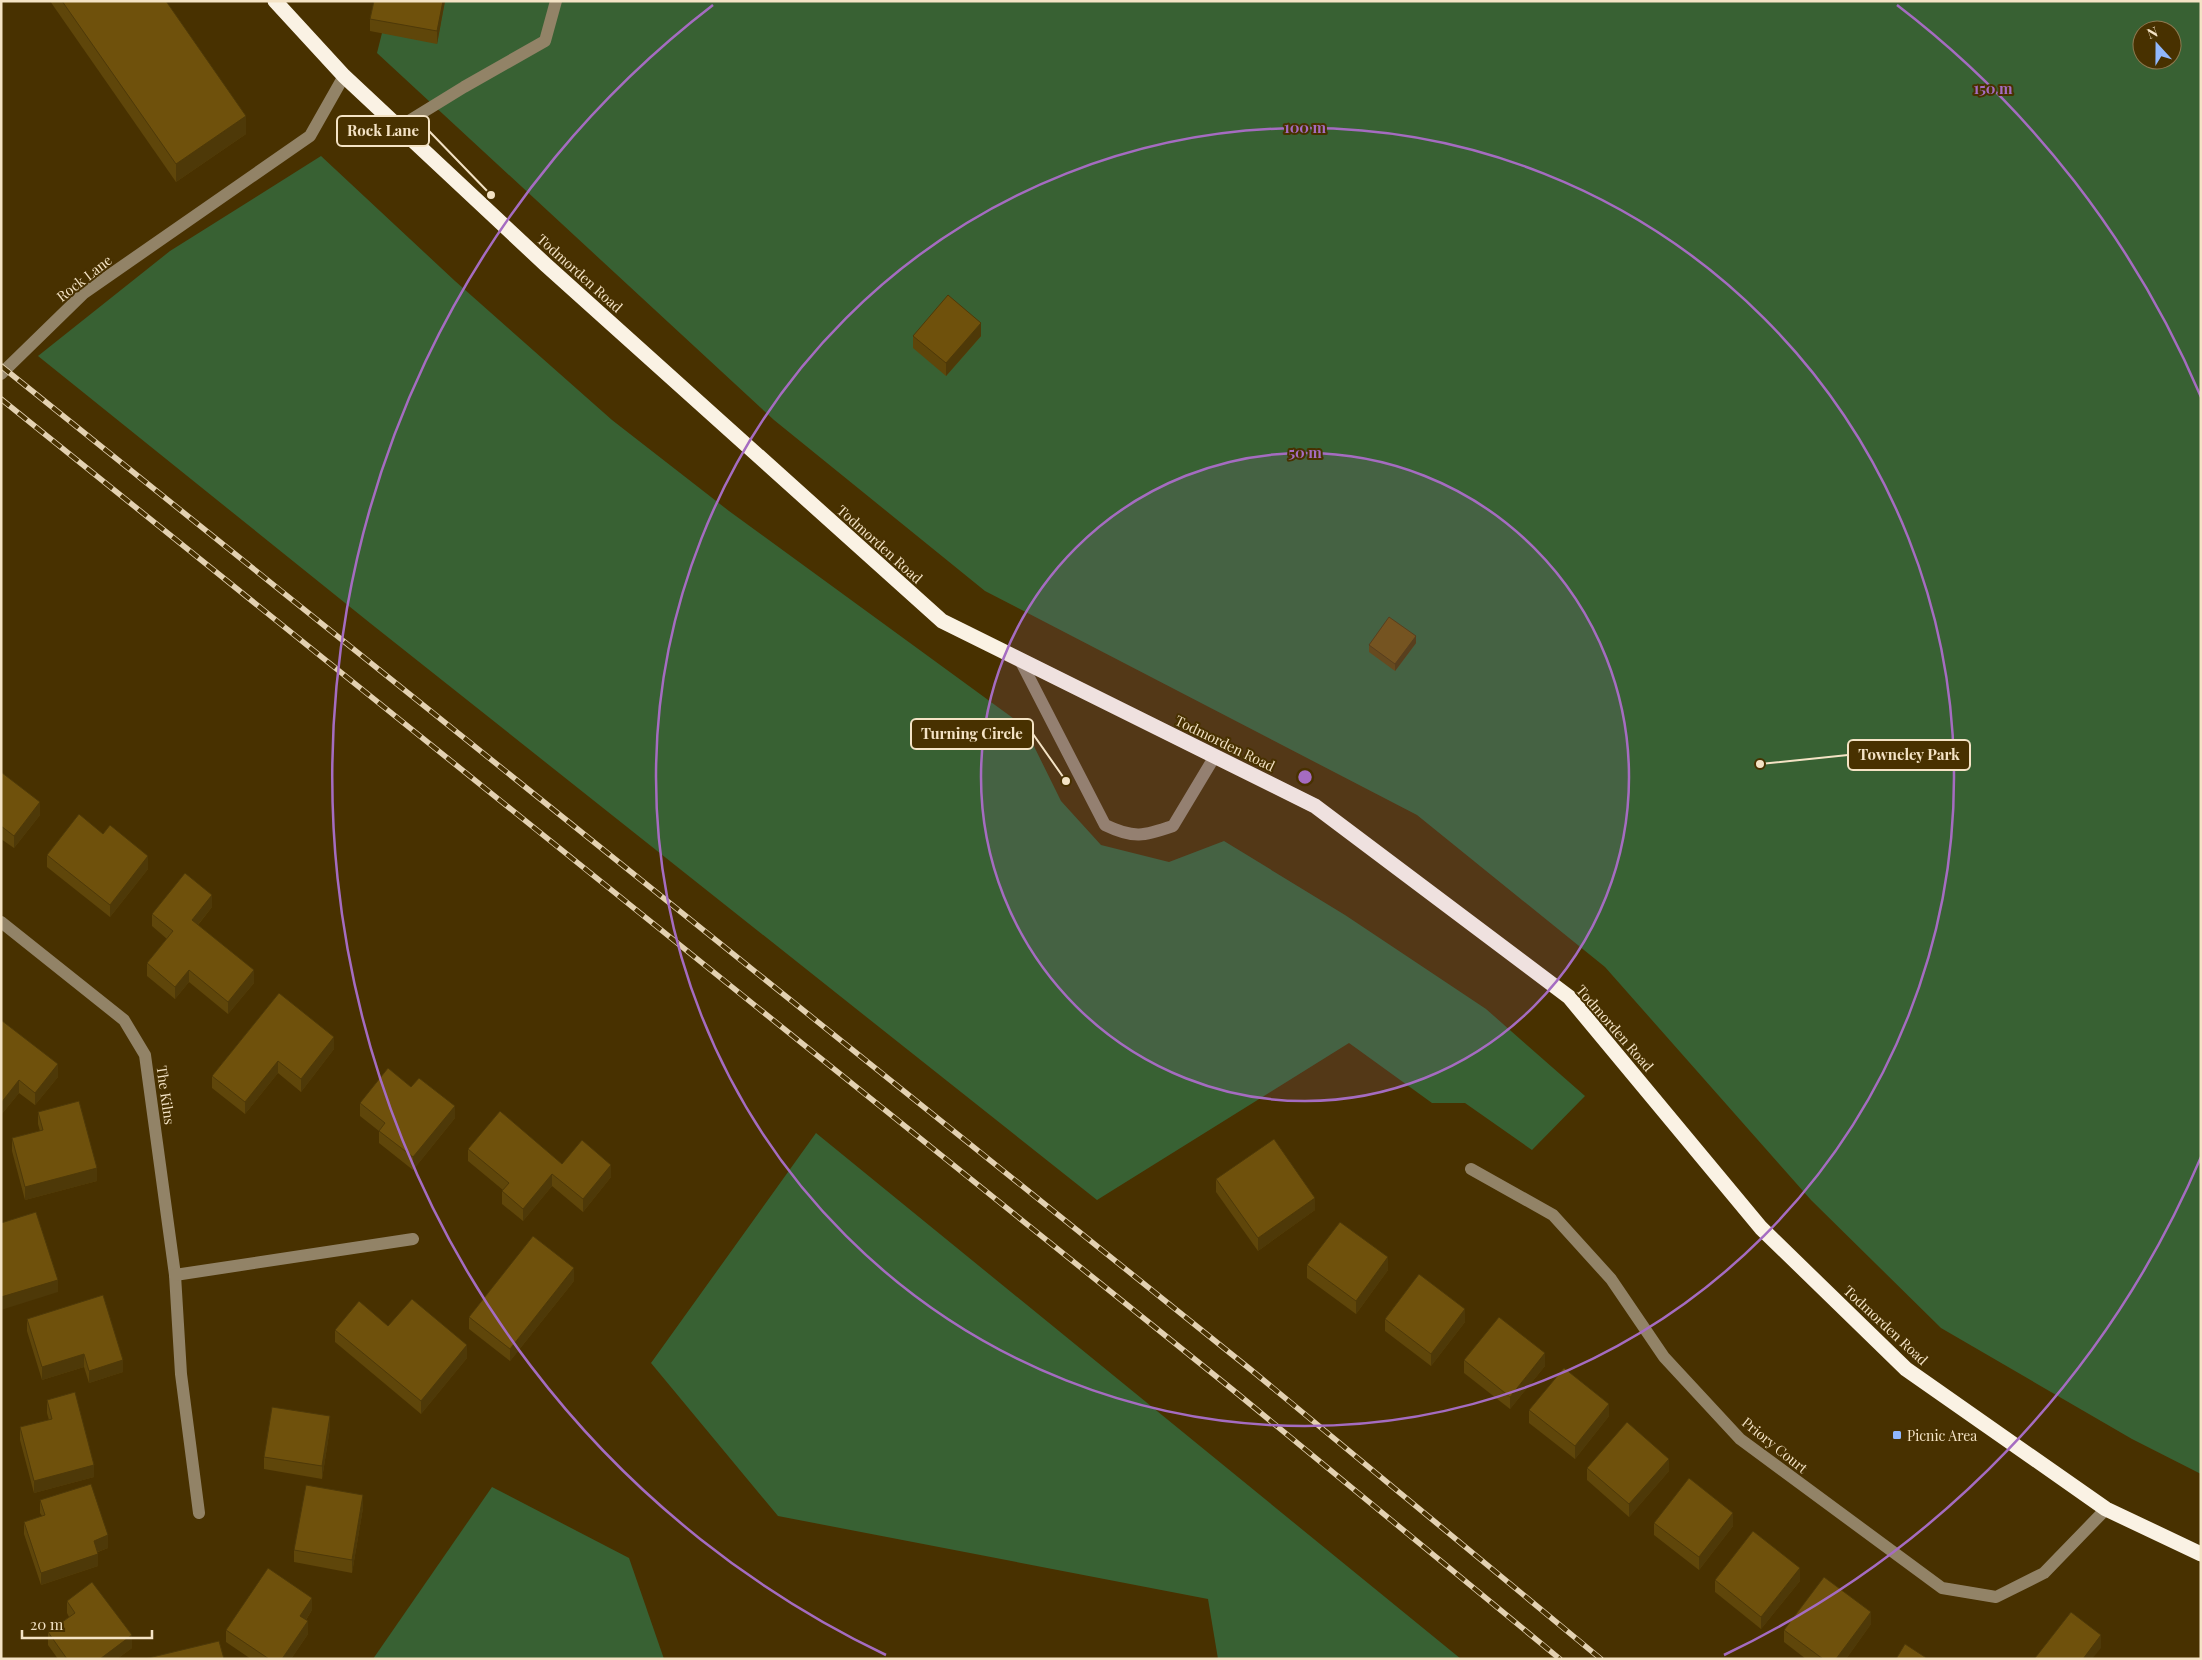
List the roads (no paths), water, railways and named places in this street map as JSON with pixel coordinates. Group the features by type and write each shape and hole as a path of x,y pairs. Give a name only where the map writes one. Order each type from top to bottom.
{"highway":[{"name":"Todmorden Road","path":"275,1 344,76 546,265 942,621 1315,806 1569,997 1761,1228 1906,1369 2106,1509 2201,1554"}],"street":[{"path":"399,127 545,41 556,1"},
{"name":"Rock Lane","path":"1,374 84,293 310,136 344,76"},
{"path":"1020,660 1105,825 1124,834 1149,834 1173,826 1215,756"},
{"name":"The Kilns","path":"1,922 124,1020 145,1054 175,1275 181,1374 199,1513"},
{"name":"Priory Court","path":"1472,1169 1553,1215 1611,1279 1664,1357 1740,1439 1942,1588 1996,1597 2044,1574 2106,1509"},
{"path":"175,1275 413,1239"}],"railway":[{"path":"1,366 1250,1369 1601,1659"},
{"path":"1,399 1233,1390 1560,1659"}],"place":[{"name":"Rock Lane","path":"491,195"},
{"name":"Towneley Park","path":"1760,764"},
{"name":"Turning Circle","path":"1066,781"},
{"name":"Picnic Area","path":"1897,1435"}]}
